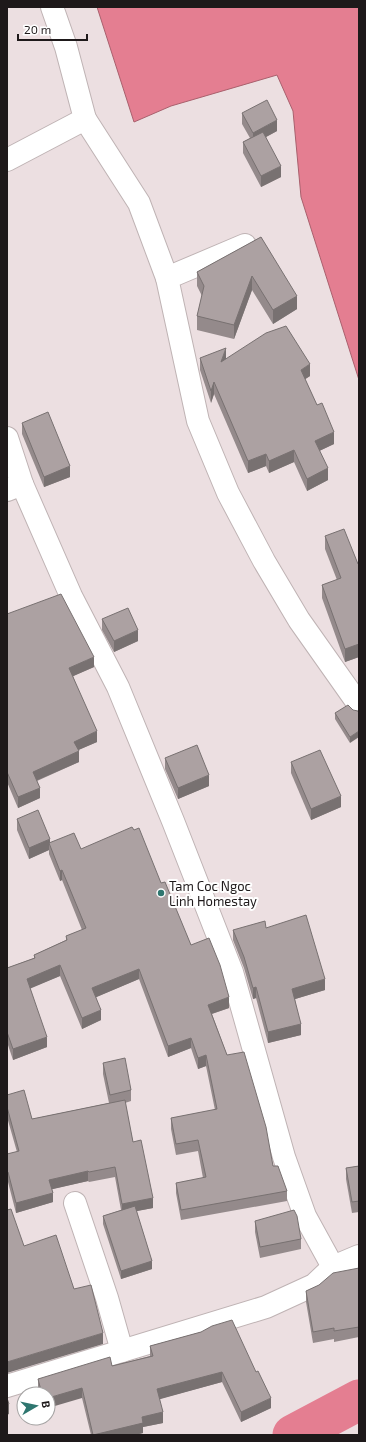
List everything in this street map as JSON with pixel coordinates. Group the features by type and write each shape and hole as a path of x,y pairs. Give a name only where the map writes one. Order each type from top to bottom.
{"street":[{"path":"52,7 66,47 85,119 139,203 167,278 198,421 228,493 264,561 299,620 359,705"},
{"path":"7,160 85,119"},
{"path":"167,278 245,245"},
{"path":"7,438 14,487 118,687 164,799 232,972 284,1157 304,1216 333,1267"},
{"path":"75,1203 107,1298 122,1351"},
{"path":"7,1385 266,1307 314,1285 333,1267 359,1256"}],"shaded area":[{"path":"97,7 359,7 359,380 301,197 293,111 277,75 171,106 134,122"}],"building":[{"path":"267,100 277,120 253,133 242,113"},
{"path":"263,132 281,166 261,176 243,142"},
{"path":"261,237 297,296 273,310 252,276 234,325 197,316 204,286 197,272"},
{"path":"286,326 310,364 301,370 317,405 322,403 334,432 315,441 328,468 307,479 294,450 269,461 266,454 248,461 214,382 211,391 200,358 226,348 221,362 266,333"},
{"path":"48,412 70,466 44,477 22,423"},
{"path":"344,529 358,564 359,563 359,644 345,649 322,585 341,578 325,536"},
{"path":"61,594 94,657 69,668 97,731 74,742 79,751 33,772 40,788 18,797 7,772 7,614"},
{"path":"128,608 138,630 114,641 102,619"},
{"path":"348,705 359,713 359,731 350,737 335,713"},
{"path":"197,745 209,775 178,788 165,758"},
{"path":"320,750 341,796 311,809 291,762"},
{"path":"38,810 50,839 29,848 17,819"},
{"path":"132,827 134,830 139,828 161,883 165,882 191,945 209,938 220,965 229,997 208,1005 227,1055 244,1052 266,1127 273,1166 278,1166 287,1191 181,1210 176,1183 206,1177 198,1140 176,1144 171,1118 217,1109 206,1055 198,1058 191,1038 168,1046 139,969 92,988 101,1010 82,1018 60,965 27,979 47,1037 13,1049 7,1032 7,968 35,958 34,955 67,940 66,936 86,928 49,843 74,833 81,849"},
{"path":"306,915 325,979 292,989 301,1024 268,1032 256,987 253,988 244,957 233,930 265,921 266,928"},
{"path":"125,1058 131,1090 110,1095 103,1063"},
{"path":"24,1090 32,1119 125,1100 133,1142 141,1140 153,1198 122,1204 115,1167 88,1171 49,1180 53,1193 16,1203 7,1172 7,1154 19,1151 7,1107 7,1095"},
{"path":"359,1166 359,1201 352,1202 346,1168"},
{"path":"135,1206 152,1261 121,1271 103,1216"},
{"path":"11,1209 24,1246 56,1235 74,1289 91,1285 103,1333 7,1362 7,1210"},
{"path":"294,1210 297,1216 301,1239 260,1247 255,1221"},
{"path":"359,1268 359,1327 334,1331 334,1328 313,1332 306,1291 319,1285 333,1273"},
{"path":"232,1320 256,1372 258,1371 271,1398 241,1412 222,1372 157,1389 163,1412 142,1417 143,1423 93,1435 82,1388 56,1396 56,1386 40,1386 38,1379 110,1357 112,1366 153,1356 150,1346 201,1332 212,1326"}],"waterway":[{"path":"293,1435 359,1400"}],"place":[{"name":"Tam Coc Ngoc Linh Homestay","path":"161,893"}]}
